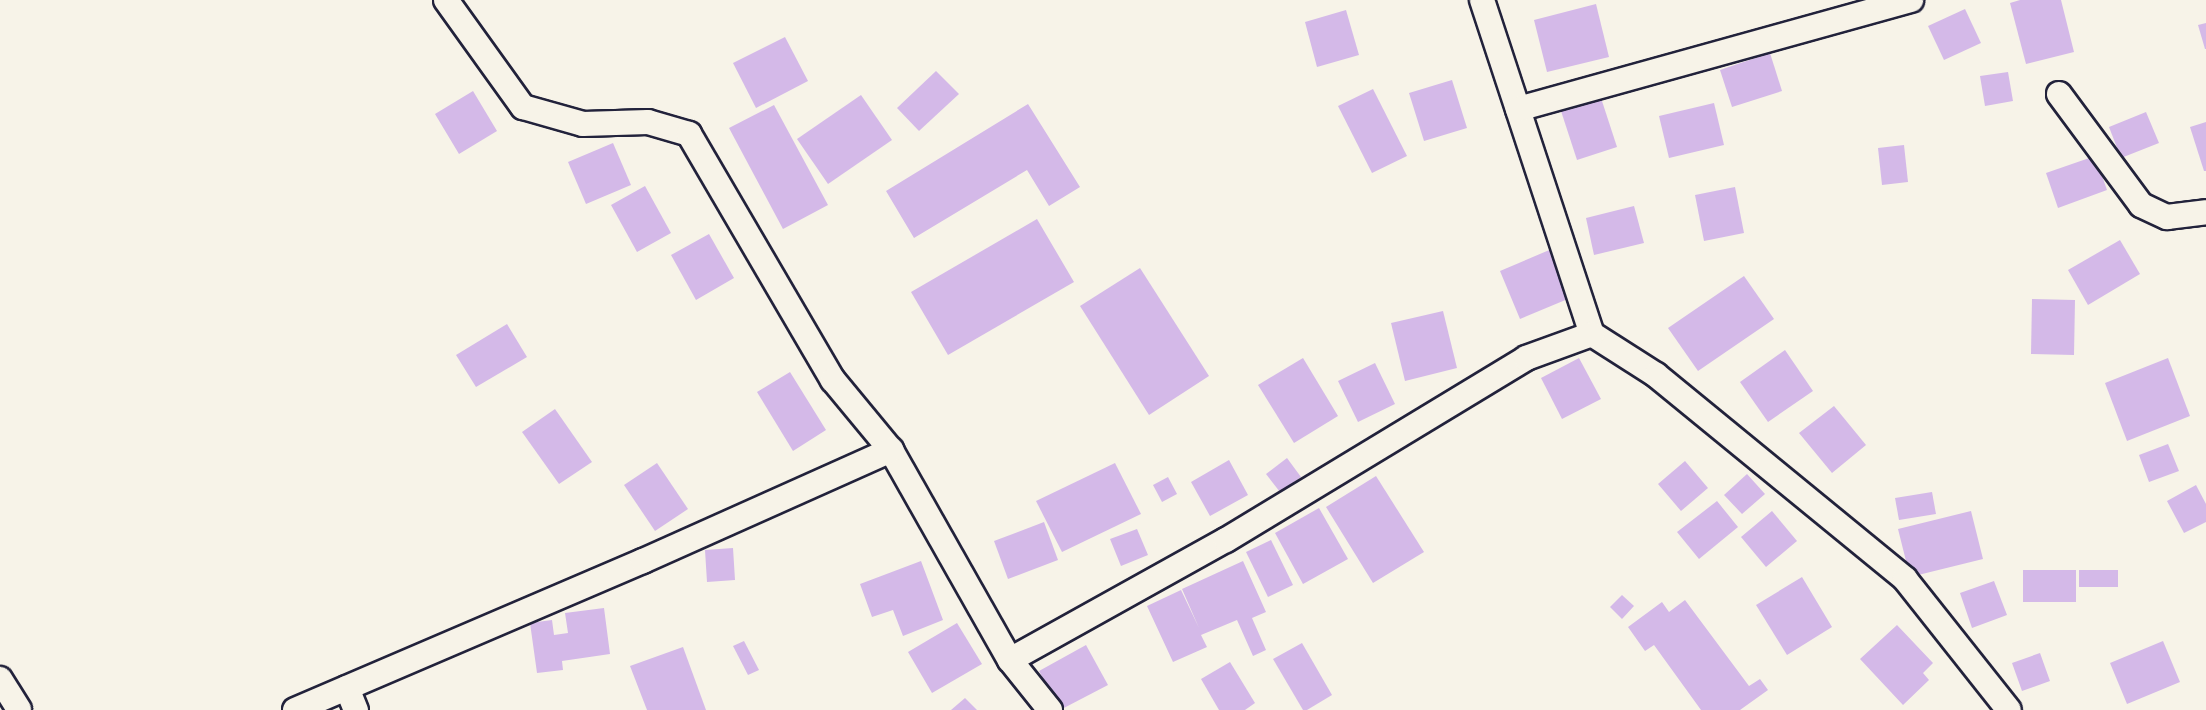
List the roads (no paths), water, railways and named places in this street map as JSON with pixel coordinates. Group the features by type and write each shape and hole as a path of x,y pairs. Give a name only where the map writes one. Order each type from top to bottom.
{"street":[{"path":"447,0 523,107 583,124 648,122 689,134 833,380 891,450 1010,660 1050,710"},
{"path":"1482,0 1592,334 1656,375 1905,579 2009,710"},
{"path":"1518,109 1911,0"},
{"path":"2059,94 2141,205 2167,217 2206,212"},
{"path":"1010,660 1226,540 1526,358 1592,334"},
{"path":"295,710 891,450"},
{"path":"0,679 19,710"},
{"path":"347,688 356,710"}]}
